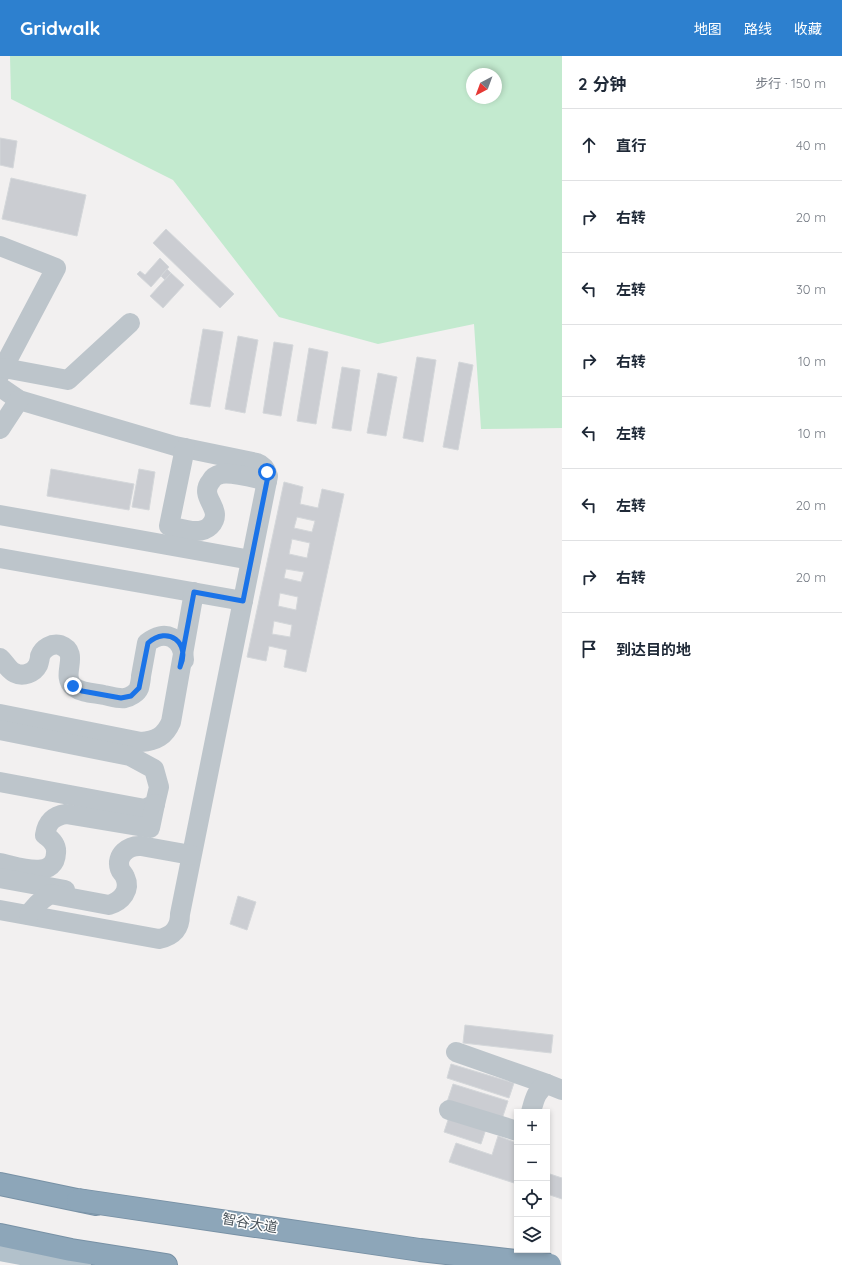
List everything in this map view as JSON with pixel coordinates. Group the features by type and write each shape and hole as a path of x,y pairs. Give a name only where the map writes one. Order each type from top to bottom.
{"highway":[{"name":"智谷大道","path":"0,1184 78,1200 454,1265"},
{"path":"78,1200 420,1250 550,1265"},
{"path":"0,1235 75,1258 125,1265"},
{"path":"75,1258 166,1265"}],"main road":[{"name":"智谷大道","path":"0,1173 99,1195 200,1214 388,1248 501,1265"},
{"path":"0,1250 75,1258"}],"lane":[{"path":"0,246 56,268 1,376"},
{"path":"1,376 68,380 130,323"},
{"path":"0,910 159,939 166,938 173,934 177,928 180,921 191,856 267,480 267,472 261,464 185,448 19,400 1,376"},
{"path":"0,429 19,400"},
{"path":"185,448 169,526 202,531 212,524 215,514 206,489 216,475 228,474 267,480"},
{"path":"0,515 251,560"},
{"path":"0,558 243,601"},
{"path":"0,563 6,561 20,562"},
{"path":"0,714 141,742 149,742 157,739 168,729 171,722 194,592"},
{"path":"0,658 10,670 20,675 26,674 35,669 38,665 44,649 54,645 60,645 70,654 71,661 68,677 73,686 82,691 121,698 131,696 139,688 148,643 153,638 168,636 175,639 181,645 184,660 180,667"},
{"path":"0,730 130,756 154,769 159,787 150,828 66,814 59,815 53,818 48,824 45,835 51,839 57,851 56,858 52,864 42,870 35,870 0,863"},
{"path":"0,739 154,769"},
{"path":"0,782 145,809 156,804"},
{"path":"29,915 42,899 50,894 109,905 115,904 124,895 127,882 120,870 119,859 126,850 136,845 191,856"},
{"path":"0,878 120,900"},
{"path":"456,1052 554,1087"},
{"path":"532,1109 536,1094 539,1090 554,1087"},
{"path":"449,1110 514,1130"}],"green space":[{"path":"10,56 562,56 562,428 481,429 474,324 378,344 279,317 173,180 11,99"}],"building":[{"path":"0,138 17,141 13,168 0,165"},
{"path":"11,178 86,195 77,236 2,219"},
{"path":"166,229 234,294 220,308 153,243"},
{"path":"160,258 169,267 151,287 137,274 140,271 145,275"},
{"path":"167,269 171,273 165,280 161,276"},
{"path":"171,273 184,285 163,308 150,296"},
{"path":"203,329 223,332 210,407 190,404"},
{"path":"238,336 258,340 245,413 225,409"},
{"path":"274,342 293,345 281,416 263,413"},
{"path":"309,348 328,352 316,424 297,421"},
{"path":"417,357 436,360 423,442 403,438"},
{"path":"459,362 473,365 458,450 443,447"},
{"path":"342,367 360,370 351,431 332,428"},
{"path":"378,373 397,377 386,436 367,433"},
{"path":"51,469 134,484 129,510 47,496"},
{"path":"139,469 155,472 149,510 132,507"},
{"path":"284,482 303,487 300,504 318,508 322,489 344,494 306,672 284,667 287,650 269,646 266,661 247,657","holes":["297,517 315,521 312,532 294,528","292,539 310,543 307,558 289,554","286,569 304,572 301,582 284,578","280,593 298,597 296,610 278,606","274,621 292,625 290,637 272,634"]},
{"path":"238,896 256,902 247,930 230,924"},
{"path":"465,1025 553,1035 551,1053 463,1043"},
{"path":"451,1064 514,1083 509,1098 447,1078"},
{"path":"453,1084 508,1101 502,1119 447,1102"},
{"path":"449,1117 486,1129 481,1144 444,1132"},
{"path":"498,1136 514,1142 514,1183 449,1162 456,1143 492,1155"},
{"path":"550,1174 562,1178 562,1199 550,1195"}],"route":[{"path":"73,686 82,691 121,698 131,696 139,688 148,643 153,638 168,636 175,639 181,645 183,652 184,660 180,667 194,592 243,601 268,476 267,472"}]}
